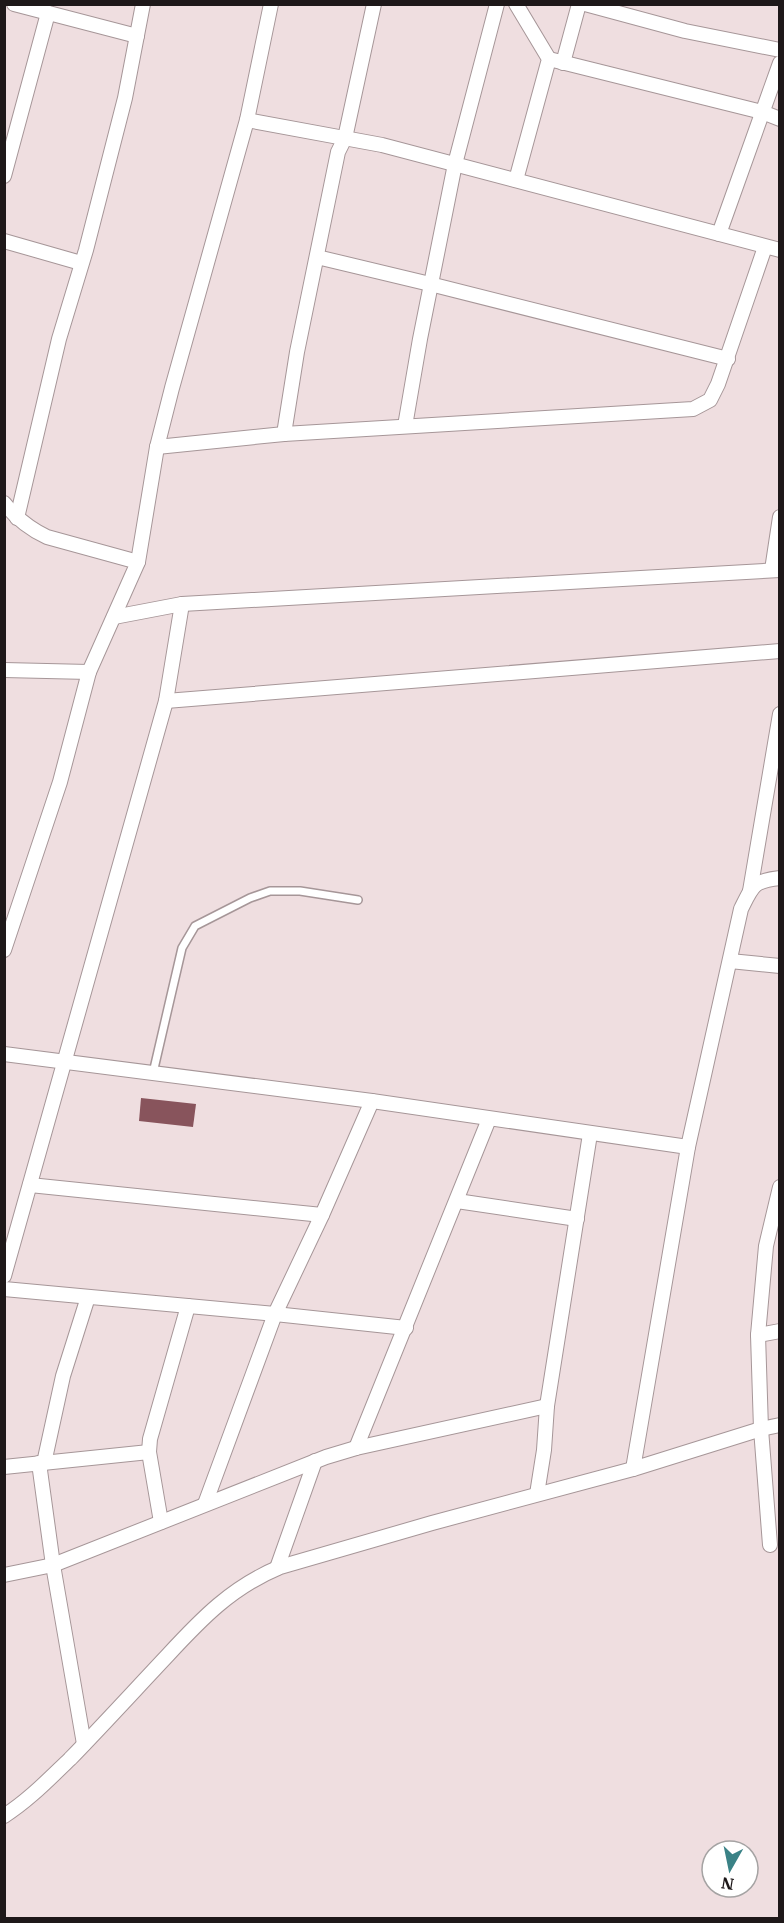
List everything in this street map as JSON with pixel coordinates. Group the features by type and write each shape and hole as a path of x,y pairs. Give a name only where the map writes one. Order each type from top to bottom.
{"street":[{"path":"14,4 137,36"},
{"path":"17,518 59,339 125,98 143,4"},
{"path":"4,950 60,782 89,672 138,562 157,447 247,120 271,4"},
{"path":"284,434 297,352 338,152 345,138 374,4"},
{"path":"405,426 430,284 455,164 497,4"},
{"path":"516,4 549,59 762,112 780,119"},
{"path":"563,63 579,4"},
{"path":"585,4 685,31 780,50"},
{"path":"4,176 48,13"},
{"path":"516,180 549,59"},
{"path":"719,234 780,63"},
{"path":"247,120 382,145 780,250"},
{"path":"4,241 81,263"},
{"path":"157,447 284,434 693,409 710,400 718,384 765,247"},
{"path":"317,257 728,359"},
{"path":"4,503 17,518 47,537 138,562"},
{"path":"114,617 182,604 776,570 780,517"},
{"path":"4,1276 166,701 182,604"},
{"path":"166,701 780,651"},
{"path":"4,670 89,672"},
{"path":"633,1469 688,1148 741,909 750,891 780,714"},
{"path":"750,891 761,880 780,878"},
{"path":"730,961 780,966"},
{"path":"4,1054 372,1101 688,1148"},
{"path":"205,1504 275,1314 372,1101"},
{"path":"356,1448 489,1119"},
{"path":"537,1494 544,1450 547,1406 590,1134"},
{"path":"30,1185 321,1215"},
{"path":"770,1545 761,1429 758,1335 780,1186"},
{"path":"457,1201 577,1219"},
{"path":"4,1289 406,1328"},
{"path":"84,1744 53,1565 41,1463 63,1376 87,1297"},
{"path":"161,1522 149,1452 150,1440 188,1306"},
{"path":"758,1335 780,1331"},
{"path":"4,1575 53,1565 315,1461 356,1448 547,1406"},
{"path":"4,1816 37,1791 205,1616 236,1590 258,1576 277,1568 432,1522 633,1469 780,1425"},
{"path":"4,1467 149,1452"},
{"path":"277,1568 315,1461"}],"lane":[{"path":"153,1073 182,948 195,926 250,898 270,891 300,891 358,900"}],"building":[{"path":"141,1098 196,1104 193,1127 139,1121"}]}
